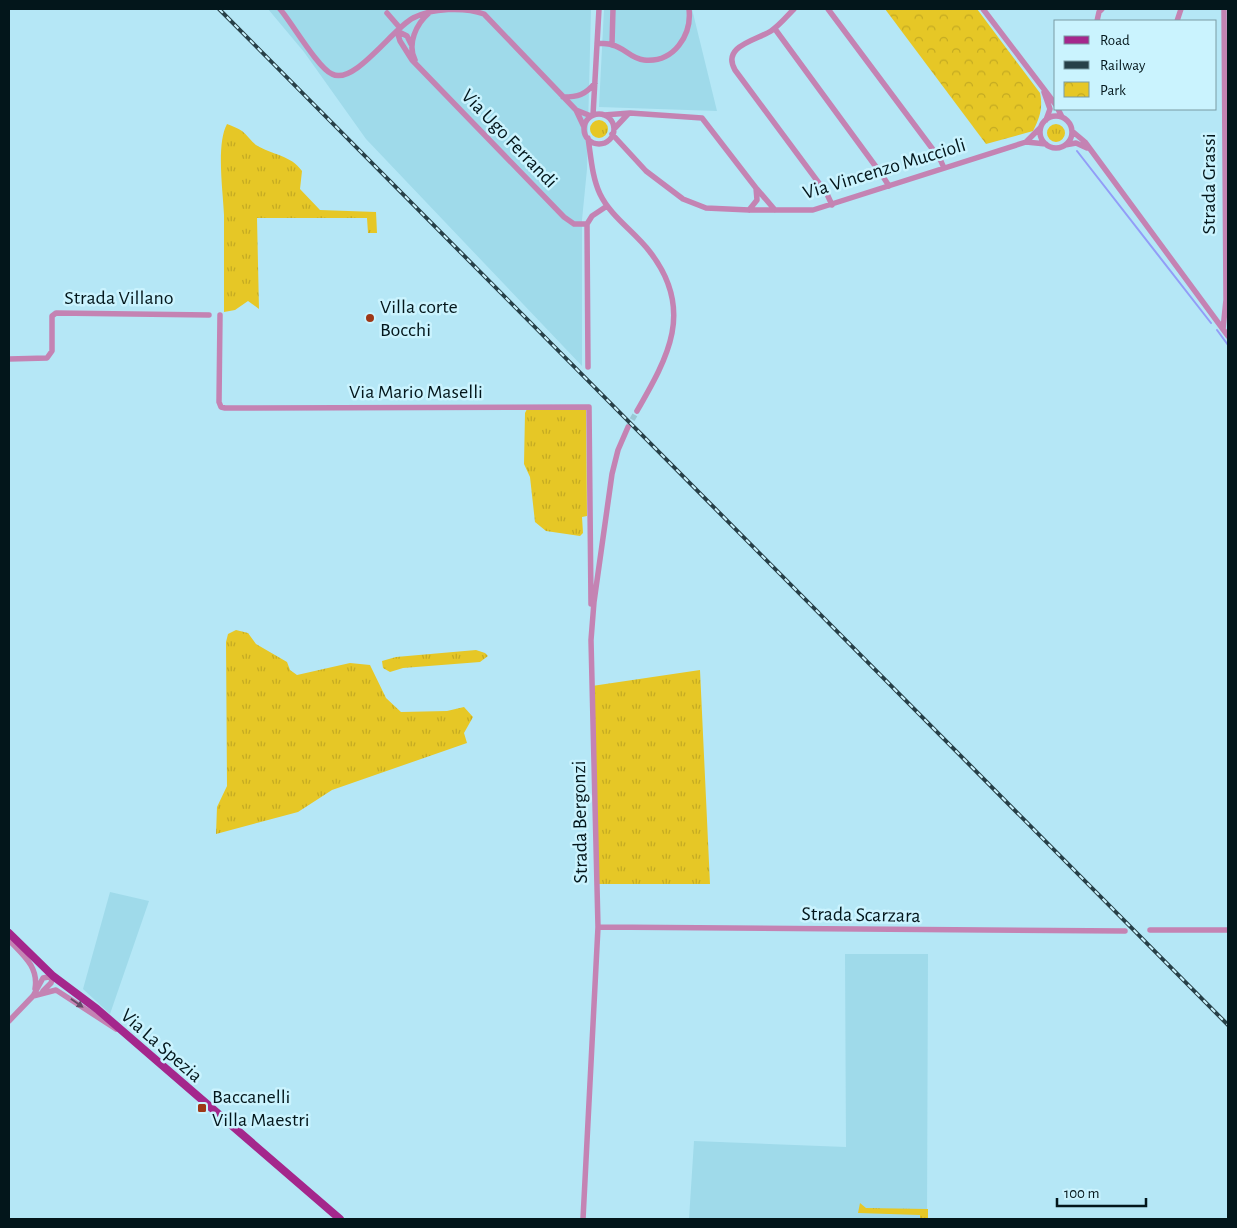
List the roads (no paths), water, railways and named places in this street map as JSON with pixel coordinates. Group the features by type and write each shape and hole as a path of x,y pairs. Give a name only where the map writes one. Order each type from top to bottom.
{"main road":[{"name":"Via La Spezia","path":"9,934 53,976 126,1035 340,1219"}],"street":[{"path":"280,9 322,65 332,75 344,76 350,74 412,18 431,12 470,10 484,14 576,110 588,138 594,180 607,206 650,252 664,274 671,298 673,332 668,353 636,411"},
{"path":"584,127 592,116 594,103 599,9"},
{"path":"612,44 613,9"},
{"path":"597,43 612,44 630,55 645,60 669,54 683,41 689,26 689,9"},
{"path":"794,9 775,29 736,49 732,55 733,66 827,194 832,205"},
{"path":"828,9 940,159 944,168"},
{"path":"983,9 1054,102"},
{"path":"1097,20 1098,12 1102,9"},
{"path":"1176,9 1181,9"},
{"name":"Strada Grassi","path":"1223,329 1227,300 1224,9"},
{"path":"411,46 416,29 431,12"},
{"path":"386,13 399,30 407,36 416,63"},
{"path":"775,29 889,186"},
{"name":"Via Ugo Ferrandi","path":"399,30 402,45 416,63 568,222 587,224"},
{"path":"383,44 394,42 402,45"},
{"path":"563,97 581,96 594,83"},
{"path":"1042,85 1049,104 1046,120"},
{"path":"594,103 610,120 613,132"},
{"path":"576,110 592,116 630,113 702,118 775,210"},
{"path":"1058,110 1062,117 1069,122 1072,130 1085,142 1228,336"},
{"path":"591,157 602,142 613,132 622,118 630,113"},
{"path":"1026,142 1046,120 1053,116 1062,117"},
{"path":"1041,127 1041,136 1046,144"},
{"path":"1064,146 1070,139 1072,130"},
{"name":"Via Vincenzo Muccioli","path":"613,132 620,145 671,191 695,206 749,210 812,210 1026,142"},
{"path":"588,138 620,145"},
{"path":"1026,142 1046,144 1055,148 1080,144 1098,161"},
{"path":"749,210 757,200 756,188"},
{"path":"588,367 587,224 592,216 607,206"},
{"name":"Strada Villano","path":"9,359 47,358 52,351 52,316 56,313 209,315"},
{"name":"Via Mario Maselli","path":"220,314 219,402 221,407 224,408 589,407 592,626"},
{"name":"Strada Bergonzi","path":"583,1219 598,928 592,626 604,529 615,461 628,427"},
{"path":"590,523 595,528 604,529"},
{"name":"Strada Scarzara","path":"598,928 1124,931"},
{"path":"1150,930 1228,930"},
{"path":"9,940 32,965 36,974 33,996"},
{"path":"9,1021 33,996 48,988 53,976"},
{"path":"33,996 56,990 126,1035"}],"waterway":[{"path":"1077,151 1211,323"},
{"path":"1217,330 1228,345"}],"tunnel":[{"path":"628,427 637,411"}],"railway":[{"path":"219,9 1228,1025"}],"place":[{"name":"Villa corte Bocchi","path":"370,318"},
{"name":"Baccanelli Villa Maestri","path":"202,1108"}]}
